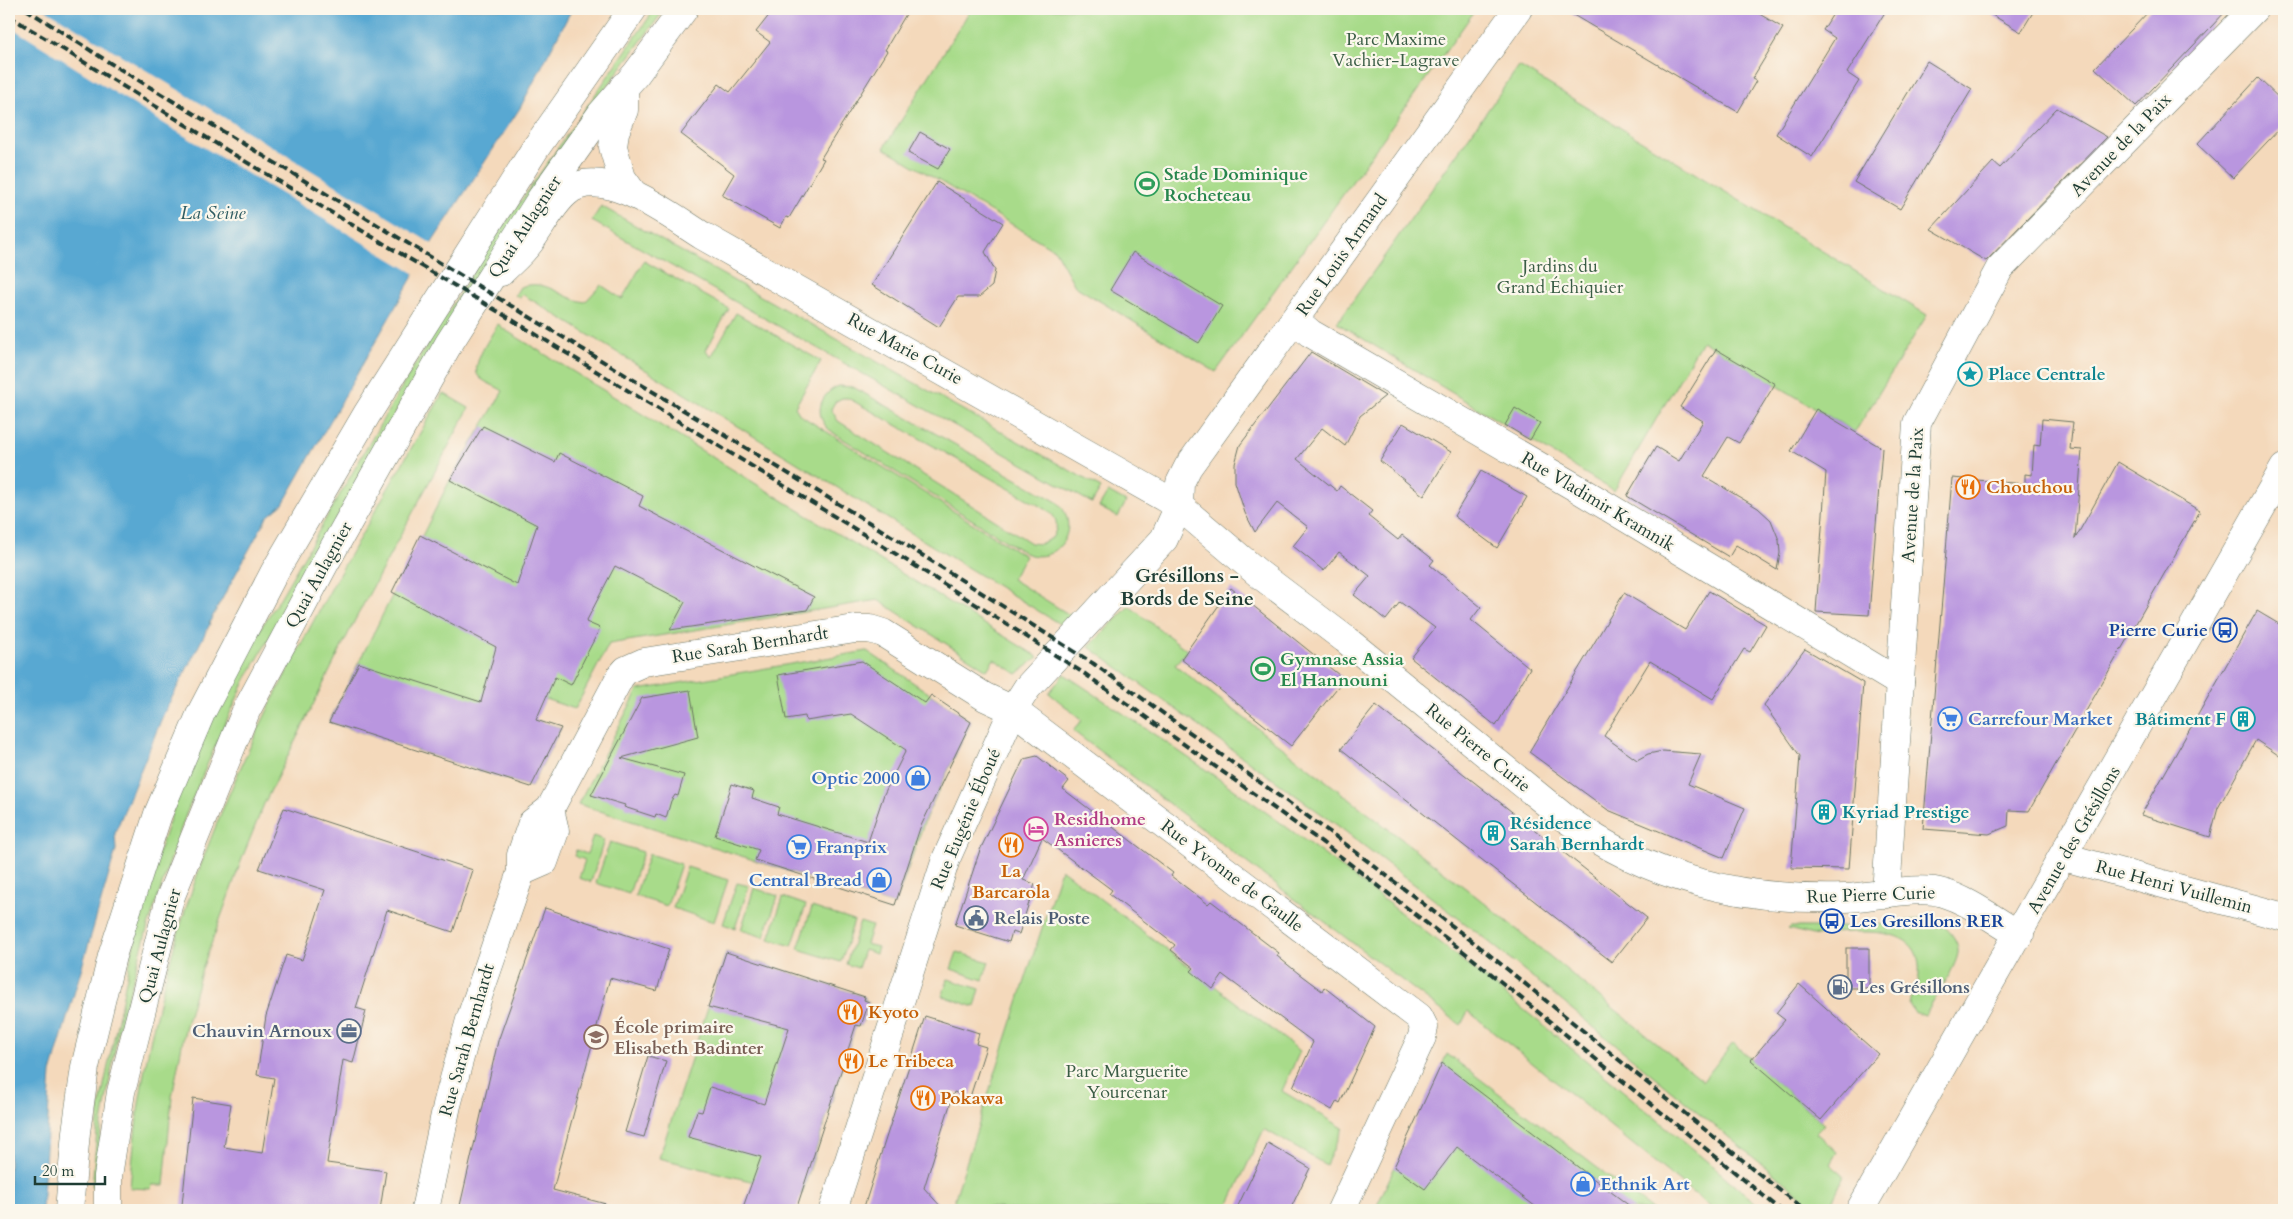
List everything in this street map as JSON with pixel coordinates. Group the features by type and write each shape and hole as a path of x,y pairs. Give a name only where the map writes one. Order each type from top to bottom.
{"street":[{"name":"Quai Aulagnier","path":"68,1210 76,1132 86,1067 112,956 158,814 201,713 275,571 367,414 535,149 633,9"},
{"name":"Quai Aulagnier","path":"108,1210 108,1176 121,1092 170,898 246,711 352,514 448,346 542,197 601,114 684,9"},
{"name":"Rue Louis Armand","path":"1179,506 1180,483 1188,467 1296,320 1518,9"},
{"name":"Avenue de la Paix","path":"1886,894 1917,423 2000,268 2254,9"},
{"name":"Rue Marie Curie","path":"624,86 624,110 615,132 613,147 622,178 632,192"},
{"name":"Rue Marie Curie","path":"486,287 529,244 567,192 575,187 593,182 632,192 703,236 1179,506"},
{"name":"Rue Vladimir Kramnik","path":"1296,320 1310,333 1575,487 1900,683"},
{"name":"Avenue des Grésillons","path":"1860,1210 2020,935 2284,468"},
{"name":"Rue Eugénie Éboué","path":"833,1210 946,860 1013,710 1027,688 1164,539 1179,506"},
{"name":"Rue Pierre Curie","path":"1179,506 1260,574 1352,644 1565,818 1593,838 1623,855 1687,879 1759,894 1845,898 1920,891 1943,892 2020,935"},
{"name":"Rue Sarah Bernhardt","path":"425,1210 447,1105 470,1020 521,872 522,855 532,823 550,809 614,685 626,670 644,662 855,629 870,629 883,633 985,697 1013,710"},
{"name":"Rue Yvonne de Gaulle","path":"1013,710 1419,1017 1424,1027 1422,1037 1341,1210"},
{"name":"Rue Henri Vuillemin","path":"2064,857 2284,917"}],"green space":[{"path":"655,9 665,9 585,116 414,380 244,683 186,814 148,926 118,1032 101,1129 95,1187 92,1188 99,1109 138,924 149,880 186,773 244,654 279,600 411,371 490,245"},
{"name":"Stade Dominique Rocheteau","path":"971,9 1476,9 1216,372 1075,286 1055,250 884,148"},
{"name":"Jardins du Grand Échiquier","path":"1519,66 1927,315 1855,432 1702,341 1614,491 1337,323"},
{"path":"601,206 1101,488 1092,503 592,221"},
{"path":"644,261 729,309 706,350 711,357 736,313 821,361 795,407 800,415 1025,556 1012,579 1073,617 1066,628 522,294 520,298 515,295 520,287 538,285 585,302 601,285 622,299"},
{"path":"498,324 1038,657 1017,674 994,659 987,670 878,600 609,644 575,709 545,699 535,720 561,728 531,787 329,722 450,480 503,391 481,379 477,372 479,358"},
{"path":"839,386 853,387 1057,502 1068,522 1063,542 1048,554 1037,556 1025,553 832,432 822,420 820,407 826,395","holes":["842,398 848,398 1047,510 1053,516 1056,523 1056,530 1052,538 1040,544 1031,543 838,421 831,409 835,402"]},
{"path":"443,393 469,408 355,620 264,804 201,972 185,1029 172,1097 164,1185 152,1185 151,1189 130,1188 140,1098 156,1014 186,908 211,839 247,752 299,648"},
{"path":"1108,492 1126,502 1118,517 1099,507"},
{"path":"1129,606 1187,650 1175,665 1477,897 1703,1081 1733,1043 1824,1124 1816,1133 1837,1152 1830,1164 1844,1176 1828,1210 1818,1210 1488,941 1337,825 1089,647"},
{"path":"867,651 971,722 926,817 895,905 578,804 638,690"},
{"path":"1064,674 1225,783 1433,937 1545,1026 1764,1210 1714,1210 1468,1011 1461,1025 1073,731 1082,720 1049,693"},
{"path":"593,836 604,840 591,882 579,878 585,860 574,856 576,850 587,854"},
{"path":"610,842 643,852 629,894 596,883"},
{"path":"649,854 681,864 667,906 635,896"},
{"path":"687,867 728,880 714,922 673,908"},
{"name":"Parc Marguerite Yourcenar","path":"1061,869 1300,1051 1282,1091 1343,1128 1326,1165 1264,1129 1226,1210 1017,1210 953,1204"},
{"path":"737,883 749,886 735,928 723,924"},
{"path":"754,888 778,896 764,937 741,930"},
{"path":"783,897 806,905 792,946 769,939"},
{"path":"812,907 854,921 841,962 798,949"},
{"path":"1918,919 1934,920 1944,926 1957,943 1958,950 1953,967 1925,1016 1914,1012 1909,1004 1919,979 1918,958 1911,946 1900,938 1870,932 1824,933 1817,936 1788,929 1791,927 1862,927"},
{"path":"860,922 872,926 866,944 878,947 876,954 864,950 858,968 846,964"},
{"path":"726,952 865,997 865,1000 869,1002 861,1026 856,1025 802,1194 659,1158"},
{"path":"957,952 989,962 983,980 951,969"},
{"path":"948,979 980,989 975,1007 942,996"},
{"path":"1447,1054 1653,1210 1375,1210"}],"water":[{"name":"La Seine","path":"9,9 572,9 520,108 433,241 283,504 267,517 209,623 164,713 115,833 116,850 51,1073 42,1210 9,1210"}],"pier":[{"path":"9,9 45,9 434,245 417,275 168,126 9,26"}],"building":[{"path":"774,9 909,9 885,50 887,51 821,158 824,159 789,218 786,217 780,228 722,195 734,174 681,134 719,84 730,92 770,42 756,32"},
{"path":"1563,9 1751,9 1783,28 1752,79 1756,81 1738,112"},
{"path":"1836,9 1887,9 1847,73 1859,81 1812,157 1776,134 1835,38 1823,30"},
{"path":"1982,9 2035,9 2021,32"},
{"path":"2151,9 2228,9 2136,106 2095,68"},
{"path":"1927,61 1972,89 1900,209 1854,182"},
{"path":"2258,78 2284,103 2284,124 2233,178 2197,144"},
{"path":"2057,108 2107,137 1986,261 1931,229 1993,162 2000,168"},
{"path":"920,132 950,149 938,169 908,153"},
{"path":"937,182 1003,223 985,252 995,270 992,286 979,297 958,297 939,327 872,285"},
{"path":"1133,252 1222,306 1199,343 1110,290"},
{"path":"1716,349 1775,384 1739,443 1728,437 1704,476 1758,508 1771,520 1779,540 1780,553 1777,570 1736,545 1729,557 1627,496 1656,447 1679,461 1703,421 1680,407"},
{"path":"1311,352 1385,396 1360,416 1345,446 1322,428 1297,459 1337,491 1340,486 1372,511 1368,516 1398,540 1402,535 1434,560 1430,565 1481,607 1471,620 1530,668 1496,726 1411,658 1435,628 1400,602 1386,620 1354,595 1370,576 1339,552 1324,571 1293,546 1308,527 1277,503 1255,532 1245,513 1235,482 1235,464 1240,445"},
{"path":"1515,408 1540,423 1530,440 1505,425"},
{"path":"1816,409 1882,448 1869,615 1816,612 1826,472 1791,451"},
{"path":"2042,419 2073,422 2070,449 2082,450 2075,539 2118,462 2200,511 2029,811 2009,810 2008,826 1989,834 1923,829 1952,478 2025,484 2025,474 2032,475 2034,445 2040,446"},
{"path":"1403,423 1451,452 1424,496 1380,461"},
{"path":"483,426 555,462 559,453 643,496 639,506 814,597 807,610 670,630 685,602 615,566 586,622 600,628 571,685 555,677 536,720 561,728 531,787 329,722 359,663 481,702 496,647 392,592 420,535 517,585 537,525 450,480"},
{"path":"1481,471 1527,497 1497,548 1454,516"},
{"name":"Gymnase Assia El Hannouni","path":"1231,588 1344,679 1291,746 1181,659"},
{"path":"1709,591 1766,625 1750,652 1744,649 1713,699 1650,661 1604,736 1637,760 1648,754 1663,751 1701,754 1688,784 1745,808 1724,858 1608,810 1529,752 1624,593 1685,630"},
{"name":"Bâtiment F","path":"2257,611 2284,627 2284,759 2256,740 2218,808 2210,837 2141,815"},
{"name":"Kyriad Prestige","path":"1805,649 1863,683 1849,869 1791,868 1800,756 1764,705"},
{"path":"862,661 925,703 931,695 971,722 920,828 895,905 755,860 759,850 715,836 732,784 754,791 752,798 779,807 777,814 868,842 884,794 906,750 851,714 806,721 805,716 786,719 778,675"},
{"path":"690,690 698,737 621,758 684,775 678,796 675,795 671,801 666,818 656,814 655,817 624,807 625,805 591,795 642,698"},
{"name":"Résidence Sarah Bernhardt","path":"1376,705 1647,918 1612,962 1341,749"},
{"path":"1037,756 1069,781 1063,789 1173,873 1171,876 1208,904 1211,901 1279,953 1277,956 1298,973 1322,991 1324,987 1375,1027 1340,1103 1337,1101 1332,1110 1293,1087 1313,1042 1223,975 1213,989 1191,971 1194,968 1171,950 1175,945 1109,894 1112,890 1042,838 1023,880 1035,884 1019,934 1012,932 1009,942 955,925 980,850 1018,771 1024,759"},
{"path":"284,808 473,870 453,932 387,910 356,1008 366,1011 353,1063 343,1060 327,1163 386,1171 380,1210 216,1210 182,1205 193,1098 231,1104 224,1147 262,1153 274,1078 257,1075 266,1016 286,955 302,960 325,890 259,869"},
{"path":"545,908 669,949 657,991 610,978 553,1190 606,1204 606,1210 459,1210 498,1041"},
{"path":"1846,948 1869,948 1869,988 1846,988"},
{"path":"726,952 865,997 864,1000 869,1002 861,1026 856,1025 796,1210 742,1210 761,1157 688,1137 697,1111 702,1112 710,1087 764,1104 789,1028 708,1007"},
{"path":"1799,984 1878,1054 1821,1120 1751,1060 1785,1020 1776,1013"},
{"path":"925,1016 979,1033 976,1044 986,1047 970,1097 954,1092 924,1188 944,1210 863,1210"},
{"path":"648,1056 666,1061 644,1137 625,1132"},
{"path":"1442,1063 1635,1210 1540,1210 1457,1147 1425,1189 1394,1167"},
{"path":"1268,1143 1310,1168 1290,1210 1236,1210"}],"railway":[{"path":"26,9 110,63 903,543 1094,664 1331,833 1481,948 1804,1210"},
{"path":"9,16 238,157 509,318 914,565 1085,674 1323,843 1473,959 1781,1210"}],"place":[{"name":"Stade Dominique Rocheteau","path":"1147,184"},
{"name":"Place Centrale","path":"1970,374"},
{"name":"Chouchou","path":"1968,487"},
{"name":"Pierre Curie","path":"2225,630"},
{"name":"Gymnase Assia El Hannouni","path":"1263,669"},
{"name":"Carrefour Market","path":"1950,719"},
{"name":"Bâtiment F","path":"2243,719"},
{"name":"Optic 2000","path":"918,778"},
{"name":"Kyriad Prestige","path":"1824,812"},
{"name":"Residhome Asnieres","path":"1036,829"},
{"name":"Résidence Sarah Bernhardt","path":"1493,833"},
{"name":"La Barcarola","path":"1011,845"},
{"name":"Franprix","path":"799,847"},
{"name":"Central Bread","path":"879,880"},
{"name":"Relais Poste","path":"976,918"},
{"name":"Les Gresillons RER","path":"1832,921"},
{"name":"Les Grésillons","path":"1840,987"},
{"name":"Kyoto","path":"850,1012"},
{"name":"Chauvin Arnoux","path":"349,1031"},
{"name":"École primaire Elisabeth Badinter","path":"596,1037"},
{"name":"Le Tribeca","path":"851,1061"},
{"name":"Pokawa","path":"923,1098"},
{"name":"Ethnik Art","path":"1583,1184"}],"district":[{"name":"Grésillons - Bords de Seine","path":"1187,586"}],"park label":[{"name":"Parc Maxime Vachier-Lagrave","path":"1396,49"}]}
